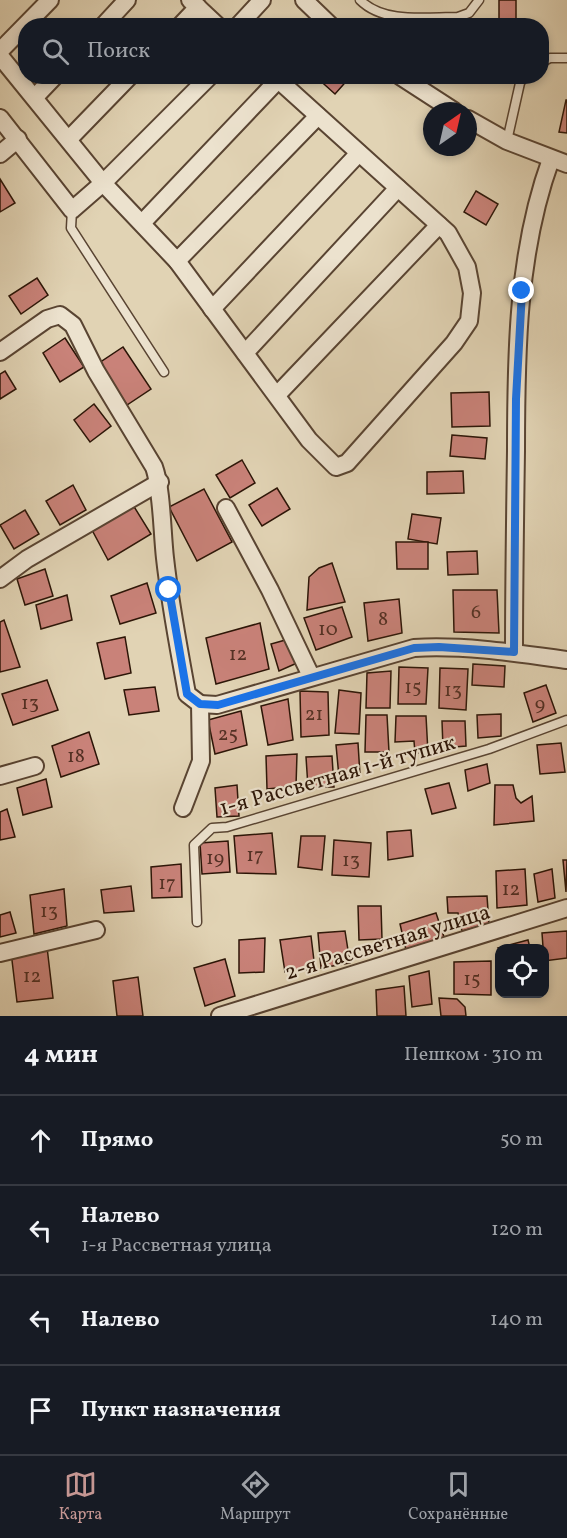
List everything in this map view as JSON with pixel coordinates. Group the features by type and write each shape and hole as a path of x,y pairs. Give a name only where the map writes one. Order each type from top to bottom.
{"street":[{"path":"32,18 50,0"},
{"path":"110,18 127,0"},
{"path":"245,18 262,0"},
{"path":"304,0 323,18"},
{"path":"185,18 194,4 209,18"},
{"path":"0,51 18,33"},
{"path":"0,56 18,76"},
{"path":"25,84 104,183 143,222 177,261 326,459 336,467 347,463 454,343 469,321 472,293 467,267 448,233 283,84"},
{"path":"36,97 48,84"},
{"path":"69,139 122,84"},
{"path":"0,118 72,210 104,183 202,84"},
{"path":"143,222 271,84"},
{"path":"412,84 440,102"},
{"path":"177,261 318,116"},
{"path":"477,124 507,141 559,161 530,228 522,291 516,399 514,652"},
{"path":"0,154 18,139"},
{"path":"212,309 360,153"},
{"path":"245,352 398,188"},
{"path":"277,395 439,225"},
{"path":"0,352 47,318 60,315 73,325 96,371 146,452 160,482 159,504 167,579 187,694 200,704 218,705 311,676 414,648 439,647 514,652 567,660"},
{"path":"0,579 27,559 160,482"},
{"path":"226,508 270,590 311,676"},
{"path":"183,808 201,761 200,704"},
{"path":"0,776 35,766"},
{"name":"2-я Рассветная улица","path":"220,1016 567,908"},
{"path":"0,953 96,930"}],"lane":[{"path":"360,0 368,8 388,16 458,17 470,13 479,0"},
{"path":"549,58 567,58"},
{"path":"507,141 519,84"},
{"path":"72,210 71,228 164,372"},
{"name":"1-я Рассветная 1-й тупик","path":"197,922 194,844 212,828 227,827 489,749 567,720"}],"building":[{"path":"499,0 516,0 516,18 499,18"},
{"path":"324,84 344,84 335,94"},
{"path":"567,100 567,133 559,132"},
{"path":"0,179 15,203 0,212"},
{"path":"476,191 498,204 486,225 464,212"},
{"path":"37,278 48,295 21,314 9,296"},
{"path":"65,338 84,367 60,382 43,353"},
{"path":"123,347 151,389 127,405 99,363"},
{"path":"5,371 16,389 0,399 0,374"},
{"path":"489,392 490,426 452,427 451,393"},
{"path":"94,404 111,426 90,442 74,420"},
{"path":"452,435 487,438 485,459 450,456"},
{"path":"242,460 255,483 230,498 216,475"},
{"path":"463,471 464,493 427,494 427,472"},
{"path":"73,485 86,510 60,525 46,501"},
{"path":"277,488 290,509 262,526 249,505"},
{"path":"204,489 232,542 197,561 169,507"},
{"path":"133,505 151,534 108,560 92,530"},
{"path":"25,510 39,534 14,549 0,525"},
{"path":"412,514 441,518 437,544 408,539"},
{"path":"396,542 428,542 428,569 397,569"},
{"path":"477,551 478,574 448,575 447,552"},
{"path":"332,563 345,602 307,610 309,577 319,568"},
{"path":"45,569 53,596 25,605 17,579"},
{"path":"147,583 156,613 120,624 111,596"},
{"path":"453,590 497,590 499,633 454,632"},
{"path":"67,595 72,620 41,629 36,605"},
{"path":"399,599 402,633 368,641 364,603"},
{"path":"342,607 352,637 316,650 304,618"},
{"path":"4,620 20,667 0,672 0,622"},
{"path":"260,623 269,669 216,684 206,638"},
{"path":"125,637 131,673 105,679 97,643"},
{"path":"289,639 297,663 279,671 271,644"},
{"path":"473,664 505,666 504,687 472,685"},
{"path":"399,667 428,668 426,704 398,704"},
{"path":"440,668 468,669 466,710 439,708"},
{"path":"391,671 390,708 366,708 367,673"},
{"path":"47,680 58,710 13,725 2,694"},
{"path":"546,685 556,713 533,722 524,693"},
{"path":"155,687 159,711 129,715 124,690"},
{"path":"339,690 361,693 359,734 335,733"},
{"path":"300,691 328,692 329,735 301,737"},
{"path":"288,699 293,740 268,745 261,706"},
{"path":"241,711 247,745 215,754 208,720"},
{"path":"501,714 501,736 478,738 477,715"},
{"path":"366,715 387,715 389,752 365,752"},
{"path":"396,716 426,716 428,753 415,753 414,741 395,742"},
{"path":"442,721 465,721 466,746 443,748"},
{"path":"89,732 99,764 61,777 52,746"},
{"path":"358,743 360,775 339,777 336,745"},
{"path":"561,743 565,772 540,774 537,745"},
{"path":"297,754 296,786 267,789 266,756"},
{"path":"332,756 334,787 308,787 306,757"},
{"path":"487,764 490,783 468,791 465,770"},
{"path":"46,779 52,807 23,815 17,788"},
{"path":"449,783 456,808 432,814 425,789"},
{"path":"237,785 239,816 217,817 215,788"},
{"path":"495,785 513,785 516,798 521,803 532,796 534,821 494,825"},
{"path":"7,809 15,837 0,840 0,812"},
{"path":"411,830 413,856 388,860 387,832"},
{"path":"272,833 276,874 237,873 234,836"},
{"path":"301,836 325,836 322,870 298,867"},
{"path":"334,840 371,843 369,877 332,875"},
{"path":"228,841 230,872 202,874 200,843"},
{"path":"563,860 567,860 566,892"},
{"path":"181,864 182,897 152,898 151,867"},
{"path":"525,869 527,905 497,908 496,871"},
{"path":"552,869 555,898 538,902 534,874"},
{"path":"131,886 134,911 104,913 101,890"},
{"path":"64,889 67,926 34,934 30,895"},
{"path":"487,896 489,924 462,931 458,913 448,913 447,897"},
{"path":"358,906 381,906 382,939 359,940"},
{"path":"10,912 16,933 0,937 0,915"},
{"path":"436,913 445,940 406,950 400,924"},
{"path":"345,931 350,963 321,968 318,933"},
{"path":"567,931 567,958 549,960 549,944 543,944 542,933"},
{"path":"311,936 315,969 285,972 280,940"},
{"path":"265,938 264,972 239,973 239,940"},
{"path":"528,940 529,944 513,944"},
{"path":"47,947 53,998 17,1002 11,952"},
{"path":"225,959 235,996 205,1006 194,968"},
{"path":"491,961 491,995 454,994 454,962"},
{"path":"429,971 432,1004 412,1007 409,976"},
{"path":"138,977 143,1016 117,1016 113,981"},
{"path":"404,986 406,1016 377,1016 376,990"},
{"path":"439,998 457,999 465,1007 466,1016 441,1016"}],"route":[{"path":"169,590 187,694 200,704 218,705 311,676 414,648 439,647 514,652 516,399 522,291"}]}
